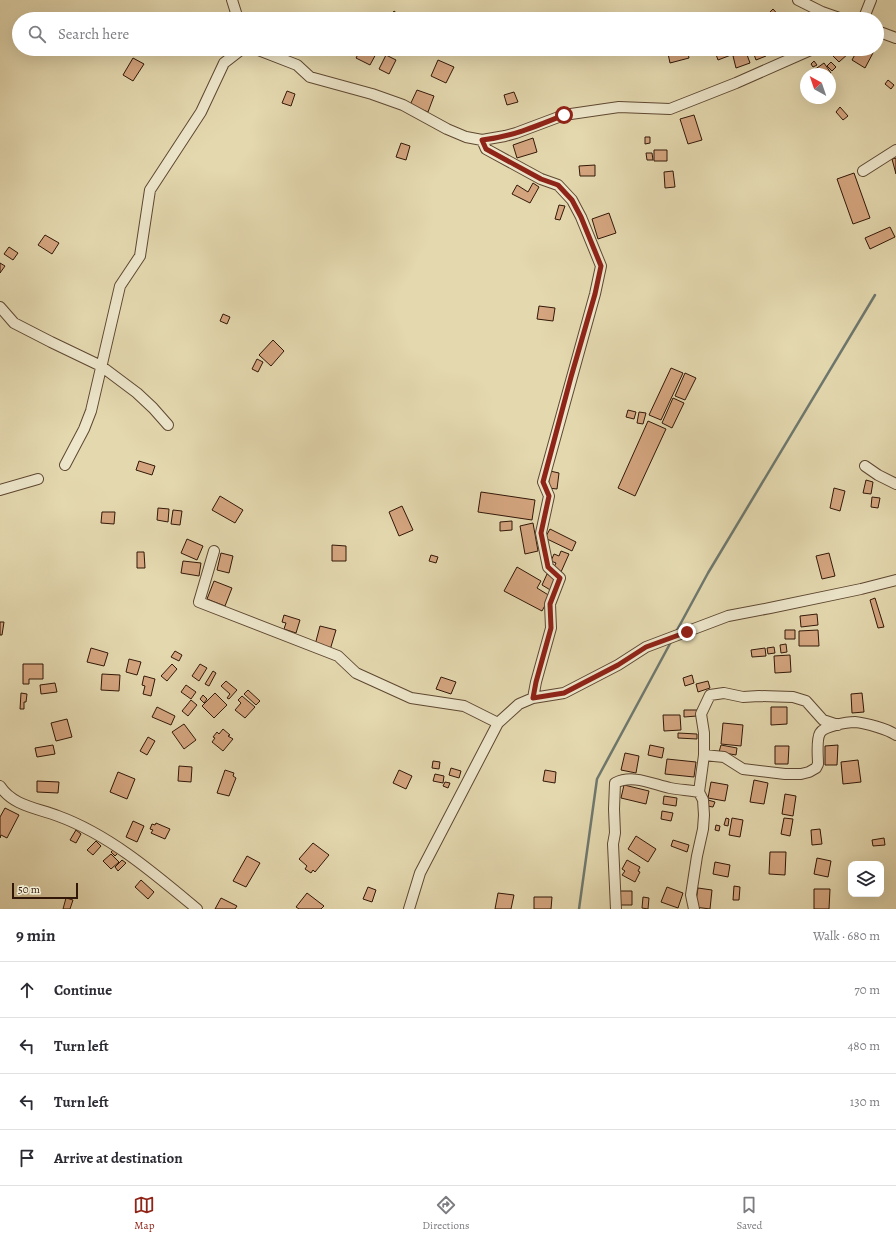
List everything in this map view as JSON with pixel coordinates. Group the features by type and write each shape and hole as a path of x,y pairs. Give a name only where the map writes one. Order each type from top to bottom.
{"street":[{"path":"232,0 236,12"},
{"path":"798,0 822,12"},
{"path":"866,12 871,0"},
{"path":"884,34 896,38"},
{"path":"65,465 84,429 91,411 120,286 140,256 150,190 201,112 224,63 233,56"},
{"path":"274,56 296,65 310,77 372,94 397,103 447,129 466,137 482,140 516,133 564,115 619,107 670,109 736,83 797,56"},
{"path":"482,140 486,149 541,179 558,185 572,200 581,217 601,266 595,294 543,482 549,496 541,533 548,567 560,578 550,604 551,628 533,698"},
{"path":"863,171 896,150"},
{"path":"0,308 14,323 101,366 137,393 168,425"},
{"path":"865,466 878,476 896,484"},
{"path":"0,490 38,479"},
{"path":"214,551 199,602 338,656 356,672 412,698 464,706 498,723"},
{"path":"409,909 420,873 498,723 519,704 533,698 564,693 618,665 646,647 728,616 861,589 896,580"},
{"path":"694,909 691,895 703,830 704,815 703,800 699,792 704,754 704,732 701,714 710,695 724,693 743,697 793,697 806,701 823,720 838,725"},
{"path":"704,754 724,757 743,769 785,774 801,774 816,768 818,764 819,734 823,729 830,726 855,722 880,727 896,735"},
{"path":"617,909 613,844 615,832 615,784 622,780 633,780 699,792"},
{"path":"0,786 5,793 15,801 59,816 106,839 160,878 196,909"}],"building":[{"path":"357,56 375,56 370,65 356,58"},
{"path":"386,56 396,60 389,74 379,69"},
{"path":"668,56 689,56 689,58 670,63"},
{"path":"717,56 728,56 718,60"},
{"path":"733,56 747,56 750,63 736,68"},
{"path":"755,56 766,56 756,60"},
{"path":"833,56 846,56 839,62"},
{"path":"854,56 871,56 865,68 852,60"},
{"path":"133,58 144,64 133,81 123,75"},
{"path":"438,60 454,67 446,83 431,76"},
{"path":"814,61 817,65 813,67 811,64"},
{"path":"831,62 836,67 829,68 827,66"},
{"path":"824,63 828,68 817,68"},
{"path":"888,80 894,85 891,89 885,84"},
{"path":"417,90 434,96 428,112 410,105"},
{"path":"287,91 295,94 291,106 282,103"},
{"path":"514,92 518,102 507,105 504,95"},
{"path":"840,107 848,116 843,120 836,112"},
{"path":"694,115 702,140 688,144 680,119"},
{"path":"645,137 650,137 650,143 645,144"},
{"path":"533,138 537,152 517,158 513,145"},
{"path":"401,143 410,146 406,160 396,157"},
{"path":"654,150 667,150 667,161 654,161"},
{"path":"646,153 652,153 653,160 647,160"},
{"path":"896,158 896,174 892,159"},
{"path":"595,165 595,176 580,176 579,166"},
{"path":"673,171 675,187 665,188 664,172"},
{"path":"854,173 870,218 853,224 837,179"},
{"path":"533,183 539,187 530,203 512,194 517,185 528,192"},
{"path":"559,205 565,206 560,220 555,219"},
{"path":"609,213 616,233 598,239 592,219"},
{"path":"890,227 895,237 870,249 865,238"},
{"path":"45,235 59,243 52,254 38,245"},
{"path":"9,247 18,253 13,260 4,254"},
{"path":"0,263 5,266 0,273"},
{"path":"539,306 555,308 553,321 537,319"},
{"path":"223,314 230,317 227,324 220,321"},
{"path":"273,340 284,351 271,366 259,355"},
{"path":"257,359 263,362 258,372 252,369"},
{"path":"671,368 683,373 661,420 649,415"},
{"path":"685,373 696,378 685,400 675,396"},
{"path":"673,398 684,403 672,428 662,423"},
{"path":"628,410 636,412 634,419 626,417"},
{"path":"639,412 646,413 643,424 637,423"},
{"path":"648,421 666,429 635,496 618,488"},
{"path":"139,461 155,466 152,475 136,470"},
{"path":"550,471 559,473 557,489 548,488"},
{"path":"866,480 873,482 871,494 863,493"},
{"path":"834,488 845,491 840,511 830,508"},
{"path":"481,492 535,500 532,520 478,512"},
{"path":"220,496 243,510 235,523 212,510"},
{"path":"872,497 880,498 878,508 871,507"},
{"path":"402,506 413,530 399,536 389,512"},
{"path":"158,508 169,509 168,522 157,520"},
{"path":"173,510 182,511 180,525 171,524"},
{"path":"102,512 115,512 114,524 101,523"},
{"path":"512,521 512,530 500,531 500,522"},
{"path":"533,523 538,551 525,554 520,526"},
{"path":"550,529 576,542 572,551 545,538"},
{"path":"187,539 203,546 197,560 181,553"},
{"path":"332,545 346,546 346,561 332,561"},
{"path":"561,551 569,554 561,572 553,569 556,563 551,561 554,554 559,556"},
{"path":"137,552 144,552 145,568 137,568"},
{"path":"221,553 233,556 229,573 217,570"},
{"path":"829,553 835,576 822,579 816,556"},
{"path":"431,555 438,557 436,563 429,561"},
{"path":"183,561 201,563 199,576 181,573"},
{"path":"517,567 541,581 537,588 550,596 542,611 504,591"},
{"path":"547,574 558,580 552,591 542,585"},
{"path":"214,581 232,588 225,606 207,599"},
{"path":"875,598 884,627 878,628 870,600"},
{"path":"817,614 818,625 801,627 800,616"},
{"path":"284,615 300,620 296,633 284,629 286,623 282,622"},
{"path":"0,622 4,622 2,635 0,635"},
{"path":"320,626 336,630 330,650 315,645"},
{"path":"785,630 795,630 795,639 785,639"},
{"path":"818,630 819,646 799,646 799,631"},
{"path":"786,644 787,652 781,653 780,645"},
{"path":"774,647 775,653 768,654 767,648"},
{"path":"91,648 108,653 104,666 87,662"},
{"path":"765,648 766,656 752,657 751,650"},
{"path":"175,651 182,655 179,661 171,657"},
{"path":"790,655 791,672 775,673 774,656"},
{"path":"129,659 141,662 137,675 126,672"},
{"path":"23,664 43,664 43,679 29,679 29,684 23,684"},
{"path":"172,664 177,669 167,681 161,676"},
{"path":"200,664 207,668 199,681 192,676"},
{"path":"213,671 216,673 209,686 205,684"},
{"path":"102,674 120,675 119,691 101,690"},
{"path":"692,675 694,683 685,686 683,678"},
{"path":"144,676 155,679 151,696 143,694 145,686 142,685"},
{"path":"441,677 456,682 451,694 436,689"},
{"path":"226,681 237,690 229,699 227,698 230,694 221,686"},
{"path":"708,681 710,688 698,692 696,684"},
{"path":"55,683 57,692 41,694 40,685"},
{"path":"186,685 196,692 191,699 181,692"},
{"path":"248,690 260,701 256,705 244,694"},
{"path":"21,693 27,694 26,702 24,702 24,709 20,709"},
{"path":"215,693 227,705 214,718 202,706"},
{"path":"862,693 864,712 852,713 851,694"},
{"path":"203,695 207,699 204,703 200,699"},
{"path":"242,696 255,707 245,718 235,710 241,703 238,700"},
{"path":"191,700 197,705 188,716 182,711"},
{"path":"157,707 175,716 171,725 152,717"},
{"path":"771,707 787,707 787,724 771,725"},
{"path":"684,710 697,710 697,716 684,717"},
{"path":"663,715 680,715 681,730 664,731"},
{"path":"67,719 72,737 56,741 51,723"},
{"path":"723,723 743,725 741,746 721,744"},
{"path":"184,724 196,740 184,749 172,732"},
{"path":"223,729 230,735 228,736 233,739 223,751 212,742 215,738 213,737 217,732 219,734"},
{"path":"678,733 697,734 697,739 678,738"},
{"path":"148,737 155,741 147,755 140,751"},
{"path":"53,745 55,754 37,757 35,748"},
{"path":"650,745 664,748 662,758 648,755"},
{"path":"721,745 737,748 736,755 719,752"},
{"path":"838,745 837,765 825,765 825,746"},
{"path":"775,746 789,746 788,764 775,764"},
{"path":"625,753 639,756 636,773 621,770"},
{"path":"667,759 696,762 694,777 665,774"},
{"path":"858,760 861,782 843,784 841,762"},
{"path":"433,761 440,762 439,769 432,768"},
{"path":"179,766 192,767 191,782 178,781"},
{"path":"451,768 461,771 459,778 449,775"},
{"path":"225,770 234,773 233,776 236,778 229,796 217,793"},
{"path":"399,770 412,776 406,789 393,783"},
{"path":"545,770 556,772 555,783 543,781"},
{"path":"118,772 135,779 127,799 110,792"},
{"path":"435,774 444,776 443,783 433,781"},
{"path":"754,780 768,783 764,804 750,802"},
{"path":"37,781 59,782 58,793 37,792"},
{"path":"445,782 450,783 448,788 443,786"},
{"path":"711,782 728,785 725,801 708,798"},
{"path":"624,785 649,791 646,804 621,798"},
{"path":"785,794 796,796 793,816 782,814"},
{"path":"664,796 677,798 676,806 663,804"},
{"path":"708,800 715,802 713,807 707,806"},
{"path":"5,808 19,815 7,838 1,835 0,838 0,817"},
{"path":"662,811 673,813 671,821 661,819"},
{"path":"726,818 729,819 728,826 724,825"},
{"path":"732,818 743,820 740,837 729,835"},
{"path":"784,818 793,819 790,836 781,834"},
{"path":"133,821 144,826 137,842 126,837"},
{"path":"156,823 170,829 165,839 151,833 153,830 150,829 152,824 155,825"},
{"path":"716,825 720,826 719,831 715,830"},
{"path":"820,829 822,844 812,845 811,830"},
{"path":"76,830 81,834 76,843 70,840"},
{"path":"636,836 656,849 648,862 628,849"},
{"path":"884,838 885,845 873,846 872,840"},
{"path":"673,840 689,845 687,852 671,846"},
{"path":"96,841 101,846 93,855 87,850"},
{"path":"313,843 329,855 315,872 313,870 311,873 305,869 307,866 299,859"},
{"path":"115,848 119,852 115,856 111,852"},
{"path":"770,852 786,852 785,875 769,874"},
{"path":"111,854 119,862 111,869 103,861"},
{"path":"247,856 260,863 246,887 233,881"},
{"path":"817,858 831,861 828,877 814,874"},
{"path":"122,860 126,863 118,871 115,867"},
{"path":"627,860 640,867 638,871 640,872 635,882 622,875 625,871 622,869"},
{"path":"715,862 730,865 728,877 713,874"},
{"path":"141,880 154,892 148,899 135,887"},
{"path":"734,886 740,887 739,900 733,900"},
{"path":"368,887 376,890 372,902 363,899"},
{"path":"667,887 683,893 678,908 661,902"},
{"path":"698,888 712,890 710,909 695,907"},
{"path":"814,889 830,889 829,909 814,909"},
{"path":"617,891 632,891 632,905 617,905"},
{"path":"307,893 324,906 321,909 299,909 296,907"},
{"path":"498,893 514,895 511,909 495,909"},
{"path":"534,897 552,897 551,909 534,909"},
{"path":"643,897 649,898 648,909 642,908"},
{"path":"66,898 73,900 70,909 63,909"},
{"path":"221,898 237,906 235,909 215,909"}],"waterway":[{"path":"676,632 708,573 875,295"},
{"path":"579,909 597,779 672,640"}],"route":[{"path":"564,115 516,133 482,140 486,149 541,179 558,185 572,200 581,217 601,266 595,294 543,482 549,496 541,533 548,567 560,578 550,604 551,628 533,698 564,693 618,665 646,647 687,632"}]}
